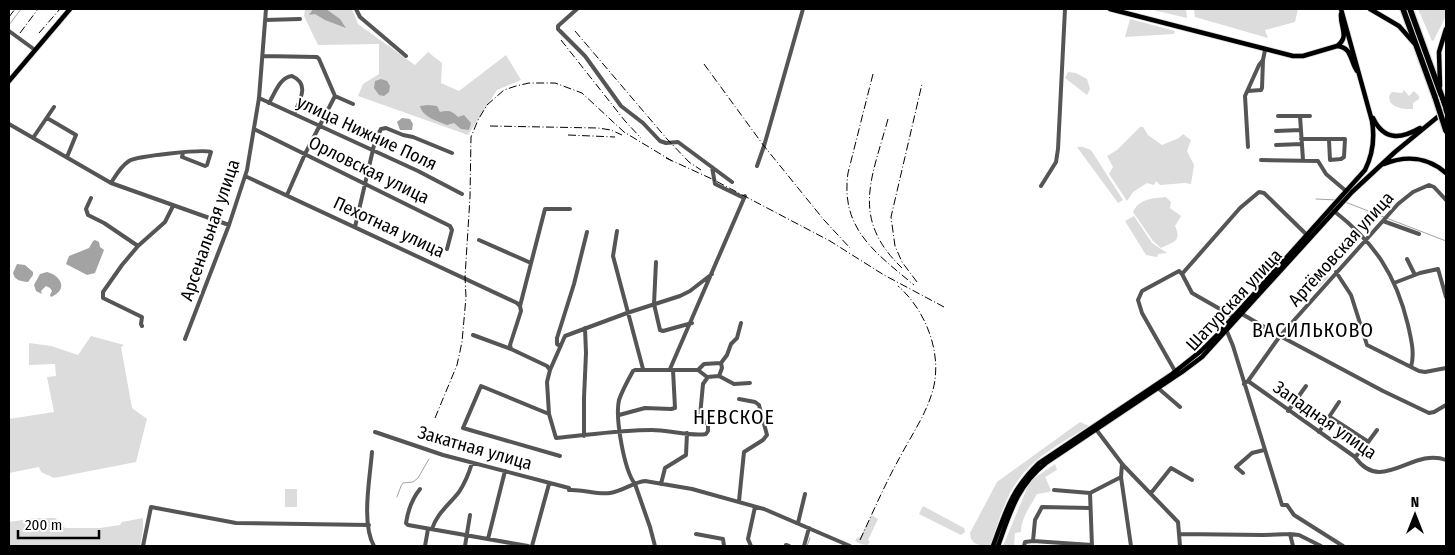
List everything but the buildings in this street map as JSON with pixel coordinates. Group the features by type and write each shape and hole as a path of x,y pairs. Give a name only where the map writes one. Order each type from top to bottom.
{"highway":[{"path":"1402,9 1423,61 1446,132"},
{"path":"1410,9 1446,109"}],"main road":[{"path":"9,81 68,9"},
{"path":"1110,9 1294,56 1303,56 1336,46 1341,42 1345,36 1341,20 1341,9"},
{"path":"1341,9 1370,112 1381,130 1387,134 1408,135 1431,122 1446,109"},
{"path":"1370,9 1402,28 1414,44 1423,61"},
{"path":"1441,93 1438,56 1446,29"},
{"path":"1336,46 1348,50 1359,75"},
{"path":"9,77 35,49"},
{"name":"Шатурская улица","path":"1095,428 1175,371 1226,329 1242,314 1308,236 1334,211 1348,190 1362,175 1371,158 1374,137 1370,112"},
{"name":"Шатурская улица","path":"1095,428 1175,377 1202,357 1226,329 1234,316 1341,200 1431,122"},
{"path":"1376,169 1392,161 1414,158 1434,164 1446,173"},
{"path":"1175,377 1175,371 1182,372"},
{"path":"994,546 1008,506 1022,480 1039,463 1095,428"},
{"path":"998,546 1014,501 1029,479 1046,462 1095,428"}],"street":[{"name":"Арсенальная улица","path":"185,339 229,225 245,176 259,98 266,9"},
{"path":"356,9 360,17 406,56"},
{"path":"577,9 558,26 558,29 585,56 621,106 660,141 666,144 678,142 732,182"},
{"path":"757,166 803,9"},
{"path":"1041,186 1056,162 1058,149 1065,9"},
{"path":"265,20 300,19"},
{"path":"9,31 35,49"},
{"path":"1248,91 1261,90 1262,88 1263,60 1266,50"},
{"path":"263,56 314,57 319,59 335,96 353,104"},
{"path":"1248,147 1245,96 1248,86 1263,60"},
{"path":"269,103 282,80 287,76 292,76 300,82 303,89 302,97 294,114"},
{"path":"287,195 305,154 335,96"},
{"name":"улица Нижние Поля","path":"259,98 418,171 462,194"},
{"path":"33,138 54,107"},
{"path":"1278,116 1310,116"},
{"path":"1300,116 1303,160"},
{"path":"48,118 76,135 66,157"},
{"path":"9,124 111,183 229,225"},
{"path":"355,226 378,133 383,128 403,136 413,137 452,153"},
{"name":"Орловская улица","path":"254,129 450,226 452,230 447,249"},
{"path":"1276,131 1301,130"},
{"path":"1276,145 1301,142 1329,140 1345,140 1344,157 1330,160 1329,140"},
{"path":"111,183 120,169 135,159 183,153 207,150 212,152 205,166 182,157 183,153"},
{"path":"1261,160 1318,161 1326,174 1348,190"},
{"path":"619,415 645,408 671,410 675,408 672,370 745,198 715,184 712,167"},
{"name":"Пехотная улица","path":"245,176 465,277 520,306"},
{"name":"Артёмовская улица","path":"1246,382 1280,336 1336,272 1388,215 1413,192 1432,185 1446,200"},
{"path":"1182,274 1240,208 1259,192 1264,193 1308,236"},
{"path":"91,198 86,209 88,215 104,223 138,246"},
{"path":"142,326 142,317 102,298 103,292 138,246 165,222 173,206"},
{"path":"511,349 510,345 521,312 520,306 544,209 570,209"},
{"path":"1334,211 1366,239 1376,251 1394,283 1401,301 1411,340 1413,356 1411,367"},
{"path":"1384,220 1419,234"},
{"path":"617,231 613,256 643,369"},
{"path":"560,346 557,344 557,338 588,232"},
{"path":"479,240 531,263"},
{"path":"1407,259 1415,275"},
{"path":"656,262 654,304 661,331 692,323"},
{"path":"1394,283 1438,269 1446,297"},
{"path":"1175,371 1142,313 1138,300 1140,294 1146,288 1179,271 1192,293 1234,316"},
{"path":"1336,272 1351,295 1367,346 1425,372 1446,368"},
{"path":"708,377 703,384 700,416 708,424 708,432 703,434 651,430 556,438 549,414 547,382 550,370 565,336 690,291 712,274"},
{"path":"1242,314 1384,391 1430,413 1446,405"},
{"path":"720,376 721,363 727,355 731,344 737,338 741,323"},
{"path":"584,436 585,328"},
{"path":"1226,329 1246,382 1264,450 1282,505 1288,506 1294,515 1343,546"},
{"path":"473,335 511,349 547,366 550,370"},
{"path":"655,546 632,479 620,432 620,399 630,376 635,370 698,370 704,364 721,363"},
{"path":"698,370 703,376 720,376 734,384 750,383"},
{"name":"Западная улица","path":"1246,382 1355,457 1367,470 1383,473 1409,463 1437,456 1446,460"},
{"path":"549,414 481,386 464,428 560,456"},
{"path":"1288,411 1306,386"},
{"path":"1158,388 1180,407"},
{"path":"739,399 755,402 759,405 767,435 763,440 744,452 739,502"},
{"path":"1319,432 1339,402"},
{"path":"1330,416 1367,441"},
{"path":"1095,428 1122,464 1178,522 1180,546"},
{"path":"1355,457 1377,430"},
{"name":"Закатная улица","path":"375,432 472,463 569,489 610,493 645,481 692,489 755,506 850,546"},
{"path":"662,484 665,468 686,455 687,433"},
{"path":"1243,473 1236,466 1252,453 1264,450"},
{"path":"372,452 368,508 370,535 374,546"},
{"path":"425,546 436,516 461,489 472,463"},
{"path":"1122,464 1121,477 1131,546"},
{"path":"1151,493 1171,468 1192,480"},
{"path":"488,539 505,471"},
{"path":"1054,490 1090,493 1121,477"},
{"path":"420,489 414,498 407,517 406,523 408,525 488,539 508,545 530,546 549,484"},
{"path":"1024,546 1025,542 1033,541 1092,546 1090,493"},
{"path":"798,523 805,494"},
{"path":"750,546 748,539 755,506"},
{"path":"143,546 151,507 238,523 369,524"},
{"path":"1033,541 1035,520 1042,507 1090,508"},
{"path":"465,546 470,515"},
{"path":"804,546 809,528"},
{"path":"696,534 722,539 724,546"},
{"path":"1180,534 1290,534 1299,535 1321,546"},
{"path":"1290,534 1294,546"}],"shaded area":[{"path":"305,9 352,9 358,24 415,65 428,52 442,63 441,83 459,91 506,55 521,80 497,90 468,135 358,96 363,84 379,74 379,44 318,45 304,16"},
{"path":"313,9 326,9 340,19 346,28 315,14 309,15"},
{"path":"1149,9 1186,9 1187,18"},
{"path":"1194,9 1298,9 1295,22 1265,30 1268,38 1195,17"},
{"path":"1418,9 1446,9 1444,21 1432,41"},
{"path":"1130,19 1175,31 1174,34 1125,37"},
{"path":"1068,72 1076,73 1087,79 1090,89 1087,95 1065,78"},
{"path":"381,79 387,81 390,86 389,92 384,96 379,95 374,88 375,81"},
{"path":"1404,90 1409,96 1414,91 1419,96 1419,99 1413,103 1413,109 1404,109 1390,102 1389,96 1392,92 1402,93"},
{"path":"420,106 437,106 440,112 454,113 458,117 464,115 471,123 469,130 461,129 454,123 447,125 431,118 421,110"},
{"path":"402,118 410,119 413,124 412,130 400,130 397,122"},
{"path":"1140,127 1143,127 1148,135 1162,145 1179,138 1183,134 1191,140 1187,151 1194,165 1191,184 1160,185 1156,181 1154,185 1147,183 1133,192 1127,201 1109,174 1113,167 1107,156 1117,150"},
{"path":"1077,147 1091,150 1123,200 1118,203"},
{"path":"1166,197 1171,202 1170,208 1181,216 1175,226 1177,239 1161,248 1153,241 1133,212 1143,202"},
{"path":"1134,216 1152,243 1167,253 1158,254 1157,257 1146,255 1125,221"},
{"path":"95,240 99,242 100,247 104,250 95,273 87,275 66,264 69,256 89,248"},
{"path":"17,264 25,265 33,272 28,282 15,278 13,273"},
{"path":"1318,267 1329,277 1319,287 1309,278"},
{"path":"47,272 56,277 61,283 60,291 51,297 52,291 50,288 46,286 41,291 42,294 36,291 34,285 40,274"},
{"path":"91,336 124,345 121,347 132,408 147,419 136,462 54,478 41,472 39,467 9,473 9,419 54,412 47,377 56,376 55,364 29,365 29,343 51,346 78,355"},
{"path":"1080,422 1089,426 1042,456 1019,479 1005,503 990,546 974,542 970,537 970,533 997,482"},
{"path":"1055,464 1057,470 1045,477 1051,490 1037,494 1024,517 1021,532 1015,533 1014,546 1003,546 1030,481"},
{"path":"285,489 297,489 297,507 285,507"},
{"path":"923,506 964,528 965,532 961,535 919,514"},
{"path":"872,515 878,519 868,540 870,542 867,545 855,541 860,537"},
{"path":"36,518 55,518 65,528 100,528 120,525 122,522 143,518 140,546 9,546 9,522"}],"waterway":[{"path":"9,25 21,9"},
{"path":"1316,199 1336,200"},
{"path":"1345,202 1446,241"},
{"path":"397,497 403,483 413,482 418,478 429,459"},
{"path":"807,546 810,538"}],"railway":[{"path":"9,17 15,9"},
{"path":"20,33 38,9"},
{"path":"39,33 60,9"},
{"path":"575,31 667,139 689,162 701,170"},
{"path":"561,40 625,121 641,138"},
{"path":"704,64 764,146 824,220 850,248"},
{"path":"873,74 848,173 847,193 850,210 855,225 874,250 914,285"},
{"path":"435,418 457,365 462,342 466,297 465,277 470,197 471,137 487,105 504,90 516,86 529,83 555,83 582,93 624,132 672,161"},
{"path":"917,282 902,262 895,246 891,217 922,84"},
{"path":"888,119 872,179 870,214 876,232 886,250 902,268"},
{"path":"490,126 598,128 611,130 622,135"},
{"path":"568,135 615,137"},
{"path":"666,158 712,179 830,241 884,275 944,307"},
{"path":"860,540 889,477 926,410 935,379 936,364 930,335 917,308 898,286"}],"district":[{"name":"ВАСИЛЬКОВО","path":"1313,330"},
{"name":"НЕВСКОЕ","path":"734,417"}]}
